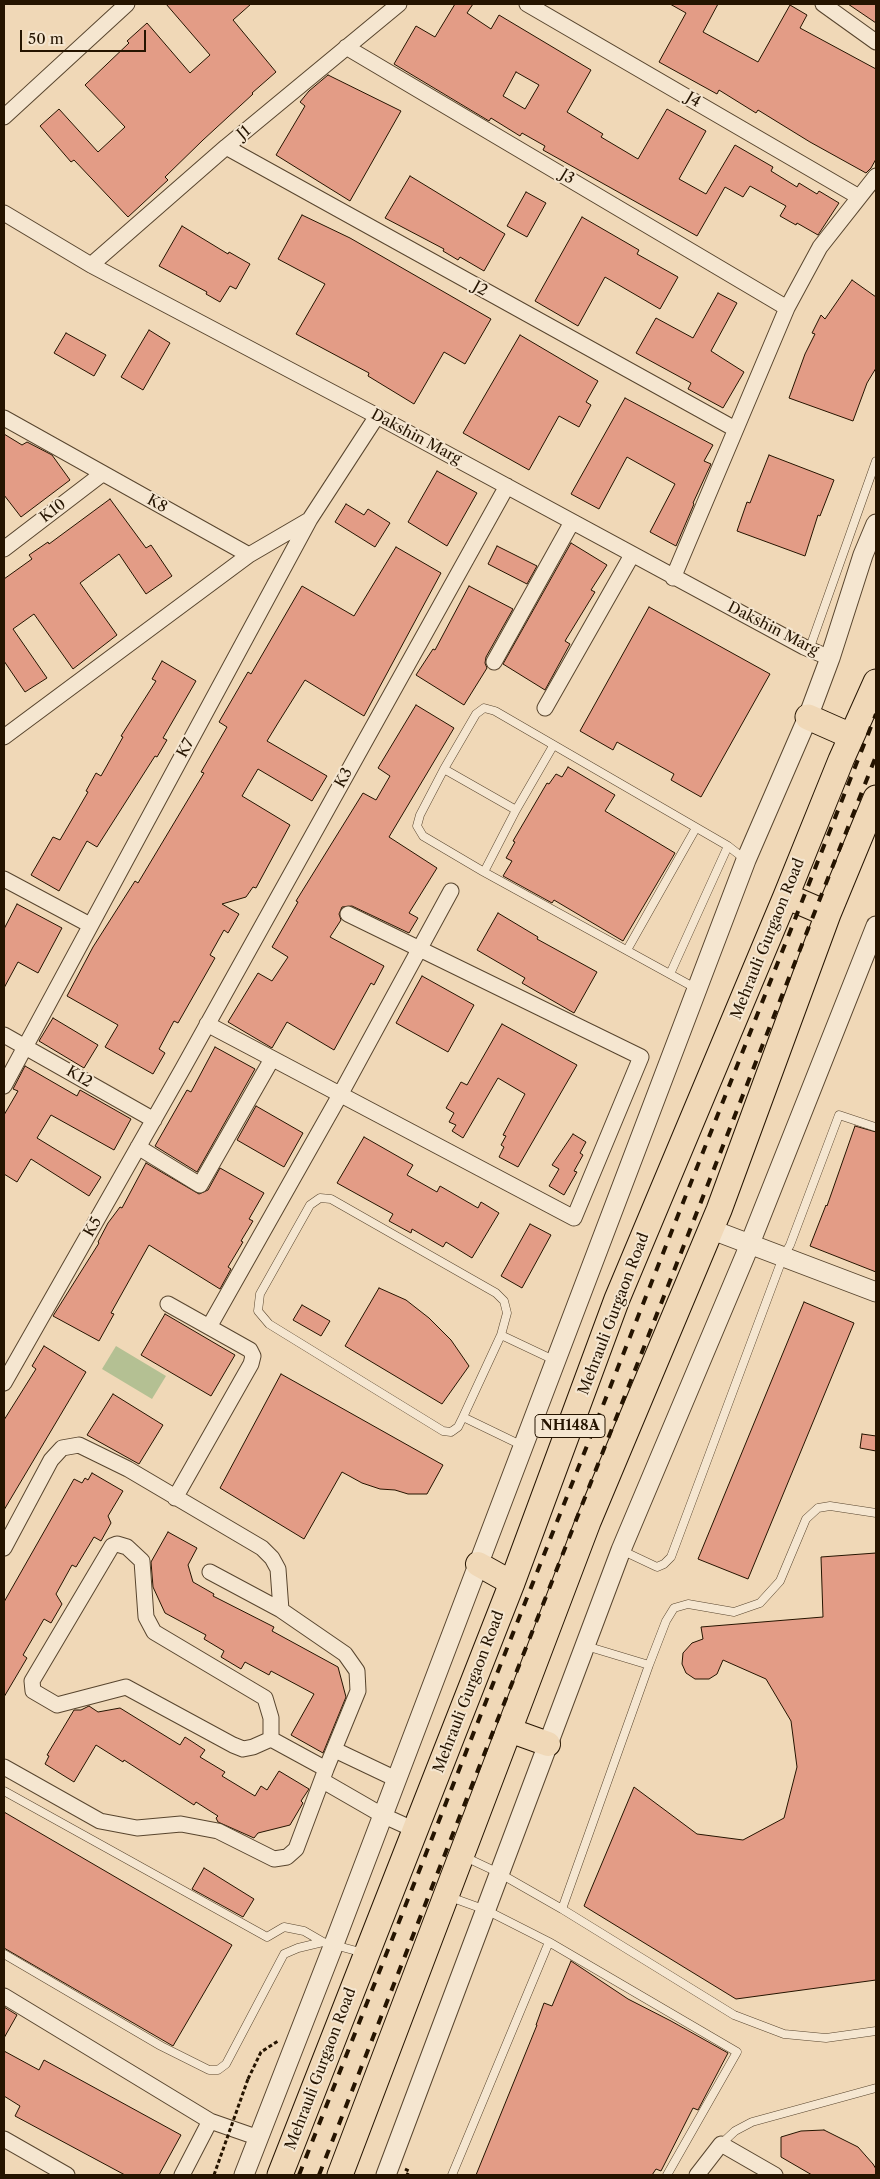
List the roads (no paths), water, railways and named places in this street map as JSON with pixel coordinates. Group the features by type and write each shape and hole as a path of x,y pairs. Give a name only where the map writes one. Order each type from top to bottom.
{"highway":[{"name":"Mehrauli Gurgaon Road","path":"280,2175 512,1582 617,1299 851,736 876,682"},
{"path":"808,717 851,736"},
{"name":"NH148A","path":"340,2175 588,1522 725,1192 828,914 876,798"},
{"path":"786,896 828,914"}],"main road":[{"path":"478,1564 512,1582"},
{"path":"509,1730 548,1744"}],"street":[{"path":"4,117 127,4"},
{"name":"J1","path":"91,265 226,147 399,4"},
{"name":"J4","path":"527,4 859,197"},
{"path":"823,4 876,42"},
{"name":"J3","path":"346,47 787,308"},
{"name":"J2","path":"226,147 735,429"},
{"path":"673,578 787,308 820,247 876,176"},
{"name":"Dakshin Marg","path":"4,213 91,265 377,416 673,578 809,650 830,658"},
{"name":"K7","path":"4,1086 310,519 377,416"},
{"name":"K8","path":"4,418 249,555"},
{"name":"K10","path":"4,549 102,474"},
{"name":"K3","path":"182,1070 507,486"},
{"path":"4,737 249,555 310,519"},
{"path":"494,662 572,522"},
{"path":"244,2175 302,2024 329,1944 396,1779 746,860 808,717 876,524"},
{"path":"545,708 632,555"},
{"path":"4,879 90,925"},
{"path":"209,1327 340,1095 451,892"},
{"path":"208,1024 574,1218 641,1057 348,914"},
{"path":"386,2175 621,1550 751,1243 876,926"},
{"name":"K12","path":"4,1035 154,1120"},
{"path":"138,1147 200,1185 272,1058"},
{"name":"K5","path":"4,1383 182,1070"},
{"path":"710,1229 876,1292"},
{"path":"168,1304 250,1350 253,1356 251,1364 175,1498"},
{"path":"4,1548 51,1460 62,1448 80,1445 128,1469 262,1548 272,1558 278,1569 281,1610"},
{"path":"117,1544 127,1547 142,1561 146,1617 154,1632 265,1698 271,1718 271,1739 253,1747 243,1748 233,1745 126,1686 57,1704 33,1691 32,1681 112,1546 117,1544"},
{"path":"4,1767 100,1821 137,1828 182,1824 218,1831 274,1858 287,1857 296,1849 358,1691 357,1671 345,1654 281,1610 210,1572"},
{"path":"271,1739 382,1815 415,1830"},
{"path":"335,1750 396,1779"},
{"path":"4,1996 210,2121 259,2138"},
{"path":"182,2175 210,2121"},
{"path":"4,2139 67,2175"},
{"path":"697,2175 721,2144 775,2175"}],"lane":[{"path":"809,650 876,462"},
{"path":"697,989 484,872 423,836 417,826 420,815 476,714 484,708 495,711 552,746 728,846 746,860"},
{"path":"484,872 552,746"},
{"path":"444,769 516,810"},
{"path":"627,950 696,828"},
{"path":"670,974 728,846"},
{"path":"621,1550 657,1567 664,1564 671,1557 783,1257 790,1245 839,1115 875,1127"},
{"path":"320,1198 331,1199 496,1293 504,1301 507,1313 500,1335 458,1427 451,1432 443,1431 268,1324 258,1311 260,1294 310,1205 320,1198"},
{"path":"500,1335 556,1360"},
{"path":"463,1417 523,1446"},
{"path":"562,1909 649,1665 666,1621 674,1608 688,1604 734,1612 760,1603 780,1581 806,1519 818,1508 830,1506 876,1513"},
{"path":"585,1645 649,1665"},
{"path":"4,1791 267,1937 284,1927 304,1931 329,1944 367,1954"},
{"path":"461,1855 499,1873 562,1909 742,2018 784,2034 826,2038 876,2031"},
{"path":"446,1895 486,1910 549,1942 737,2052 667,2175"},
{"path":"452,2175 549,1942"},
{"path":"4,1954 161,2046 209,2070 218,2070 226,2064 284,1954 298,1948 329,1944"},
{"path":"721,2144 734,2131 752,2122 876,2088"}],"railway":[{"path":"299,2175 876,714"},
{"path":"319,2175 876,756"}]}
